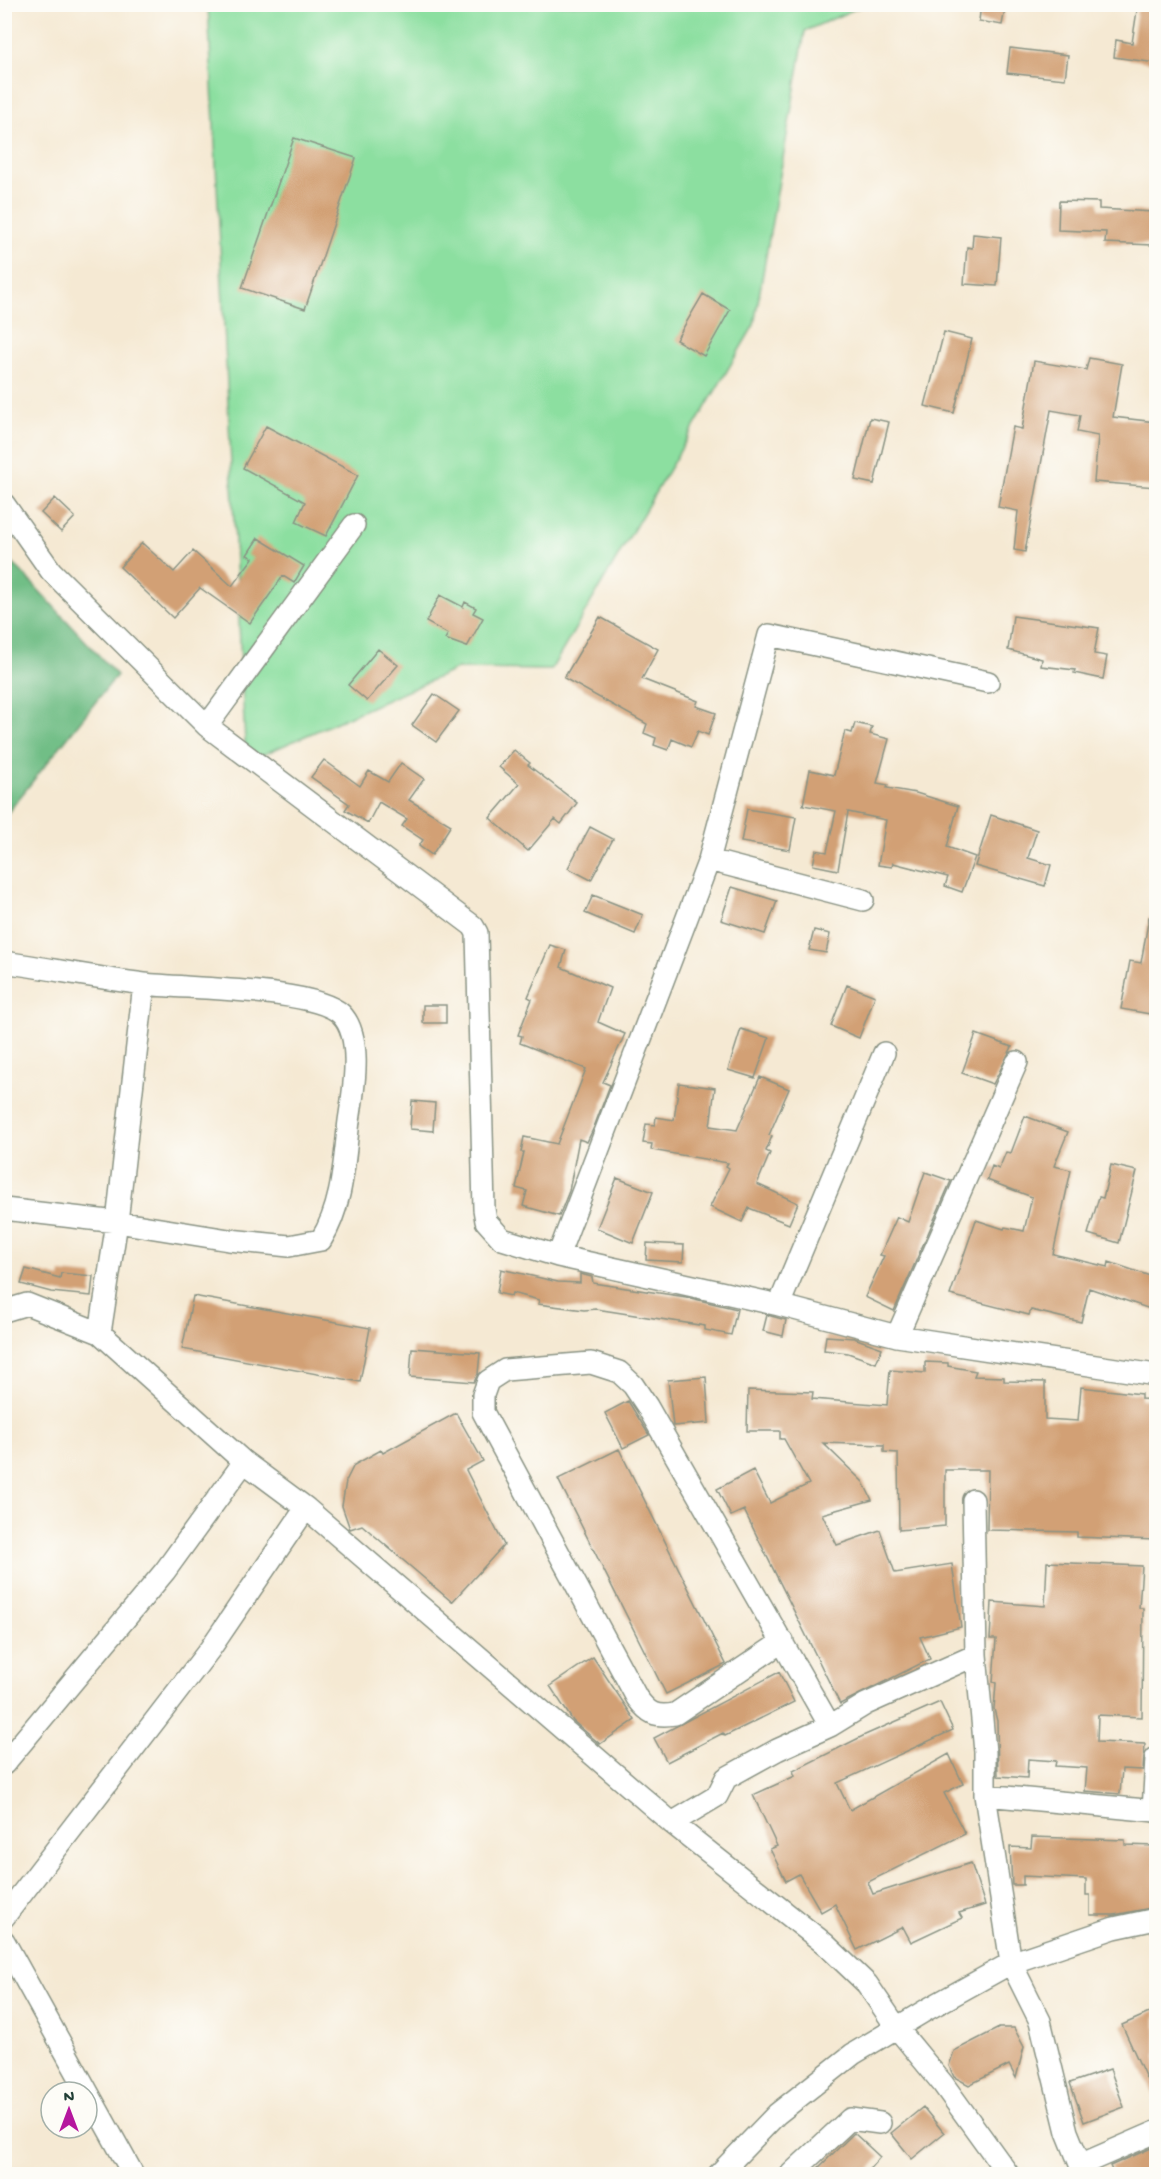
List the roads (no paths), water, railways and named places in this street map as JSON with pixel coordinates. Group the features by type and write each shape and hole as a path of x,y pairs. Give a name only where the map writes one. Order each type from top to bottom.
{"street":[{"path":"4,504 51,571 207,726 473,926 477,933 484,1209 486,1221 502,1239 558,1256 779,1305 897,1336 1156,1375"},
{"path":"207,726 354,525"},
{"path":"558,1256 709,860 770,635 988,682"},
{"path":"709,860 863,900"},
{"path":"4,962 144,984 284,995 328,1006 342,1015 352,1036 356,1071 340,1190 332,1222 321,1240 289,1246 4,1209"},
{"path":"100,1333 117,1222 144,984"},
{"path":"779,1305 884,1053"},
{"path":"897,1336 1017,1062"},
{"path":"4,1311 27,1304 100,1333 244,1462 306,1508 672,1822 825,1944 867,1984 897,2028 943,2084 1008,2175"},
{"path":"783,1641 675,1714 659,1716 648,1713 637,1698 483,1412 483,1395 488,1381 505,1370 591,1363 619,1372 633,1385 648,1406 783,1641 830,1726"},
{"path":"4,1764 165,1571 244,1462"},
{"path":"973,1500 976,1655 985,1752 986,1795 1011,1963 1040,2021 1067,2132 1082,2170 1156,2132"},
{"path":"4,1917 210,1649 306,1508"},
{"path":"672,1822 717,1796 726,1778 777,1750 830,1726 866,1704 976,1655"},
{"path":"986,1795 1155,1811 1156,1758"},
{"path":"719,2175 777,2114 853,2054 897,2028 1011,1963 1114,1928 1156,1919"},
{"path":"4,1941 133,2175"},
{"path":"791,2175 850,2119 880,2122"}]}
